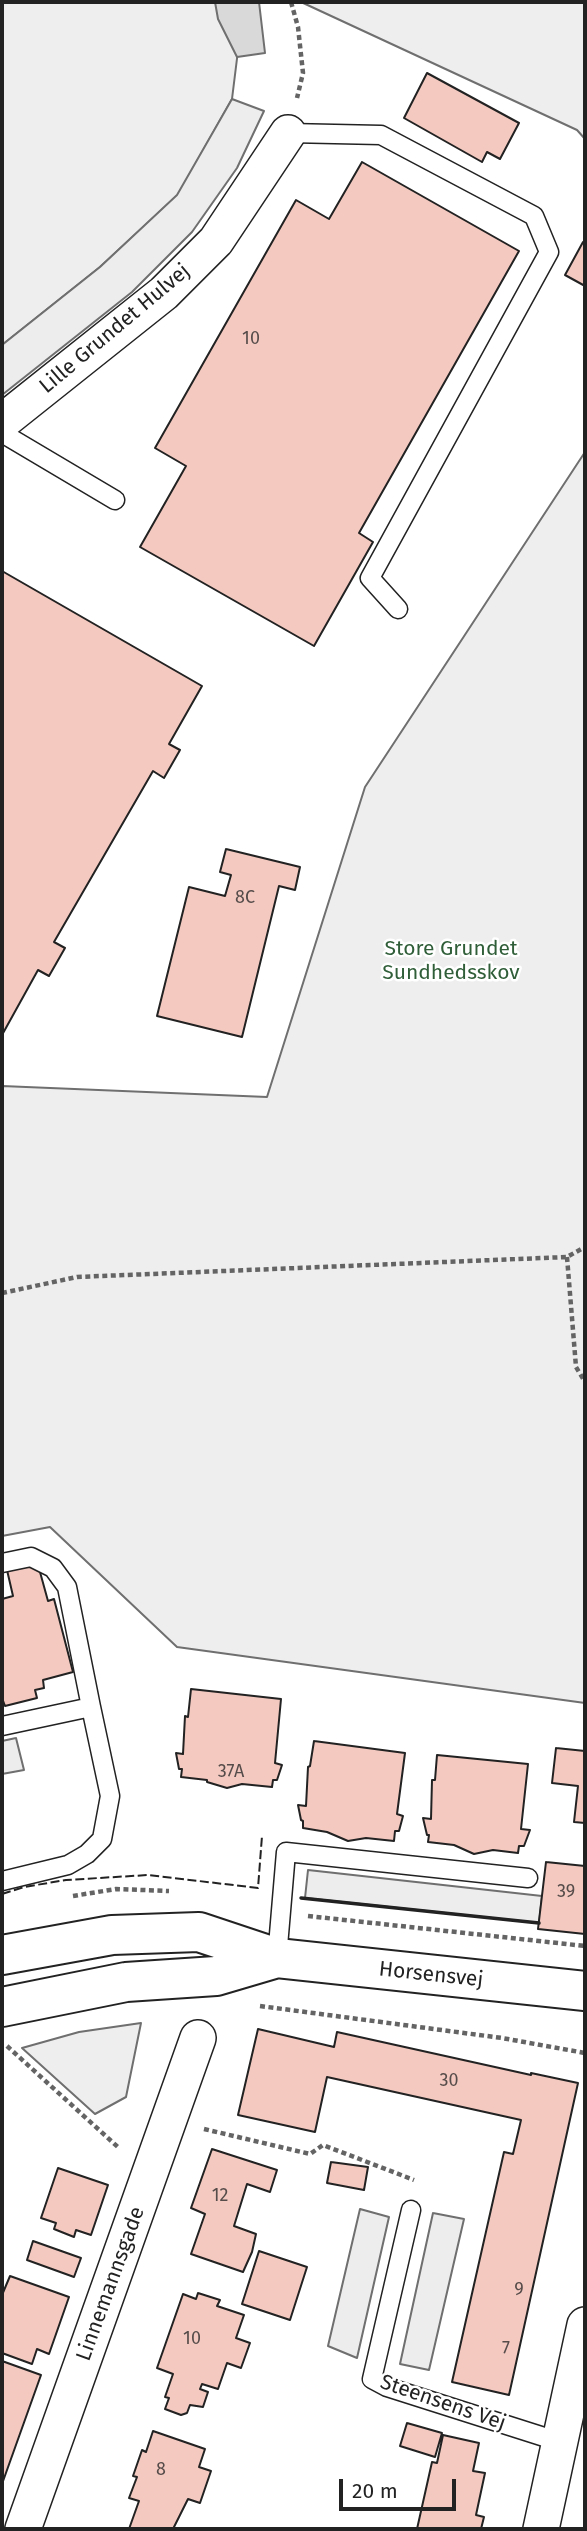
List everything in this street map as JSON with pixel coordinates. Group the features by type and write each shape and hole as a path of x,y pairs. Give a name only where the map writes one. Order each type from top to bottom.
{"main road":[{"name":"Horsensvej","path":"2,1955 112,1935 199,1932 277,1958 585,1991"},
{"name":"Horsensvej","path":"2,2007 126,1982 216,1976 277,1958"}],"street":[{"name":"Lille Grundet Hulvej","path":"2,422 164,293 216,241 288,133"},
{"name":"Linnemannsgade","path":"23,2529 198,2038"},
{"path":"541,2529 585,2325"}],"lane":[{"path":"288,133 381,135 534,215 549,251 370,578 398,609"},
{"path":"2,433 115,500"},
{"path":"2,1563 31,1557 53,1568 67,1587 110,1796 102,1839 87,1854 68,1865 2,1881"},
{"path":"2,1726 91,1707"},
{"path":"277,1958 286,1852 528,1878"},
{"name":"Steensens Vej","path":"411,2210 372,2379 387,2388 559,2442"}],"path":[{"path":"288,133 303,73 298,27 291,2"},
{"path":"2,1293 77,1277 566,1257 585,1247"},
{"path":"566,1257 576,1367 585,1382"},
{"path":"256,2006 502,2038 585,2053"},
{"path":"2,2041 149,2175"},
{"path":"169,2120 310,2154 323,2145 418,2181 411,2210"}],"green space":[{"path":"2,2 244,2 232,99 178,195 100,267 2,345"},
{"path":"301,2 585,2 585,139 577,130"},
{"name":"Store Grundet Sundhedsskov","path":"585,452 585,1703 177,1647 50,1527 2,1536 2,1086 267,1097 365,787"},
{"path":"141,2023 126,2097 95,2114 22,2048 79,2032"}],"shaded area":[{"path":"215,2 259,2 265,53 237,57 218,19"},
{"path":"232,99 264,111 237,168 192,232 132,292 2,395 2,345 100,267 177,195"},
{"path":"16,1738 24,1770 2,1774 2,1741"},
{"path":"308,1870 542,1896 539,1923 305,1898"},
{"path":"360,2209 389,2217 357,2358 328,2346"},
{"path":"433,2213 464,2219 429,2370 400,2364"}],"building":[{"path":"427,73 519,123 500,159 487,152 482,162 404,118"},
{"path":"362,162 519,251 359,533 373,542 314,646 140,547 186,466 155,448 296,200 329,219"},
{"path":"583,242 585,243 585,286 565,275"},
{"path":"2,571 202,686 169,744 180,750 164,778 153,771 54,942 65,948 49,976 38,970 2,1035"},
{"path":"226,849 300,867 295,890 279,886 242,1037 157,1016 189,887 225,896 231,875 220,872"},
{"path":"31,1564 40,1572 48,1601 54,1599 73,1672 43,1680 44,1688 35,1690 37,1698 5,1706 2,1698 2,1599 13,1596 7,1570"},
{"path":"191,1689 281,1699 275,1763 282,1765 272,1787 242,1784 227,1788 207,1780 181,1777 182,1769 179,1769 176,1753 183,1754 185,1716 188,1717"},
{"path":"314,1741 405,1753 397,1814 403,1816 399,1831 395,1831 394,1841 366,1838 348,1841 327,1832 303,1828 298,1805 306,1806 308,1767"},
{"path":"556,1748 585,1751 585,1823 574,1822 578,1786 552,1783"},
{"path":"437,1755 528,1764 521,1829 530,1830 524,1846 519,1846 518,1853 493,1850 474,1854 454,1845 428,1842 429,1835 423,1818 431,1819 432,1780 435,1780"},
{"path":"546,1862 585,1866 585,1934 538,1929"},
{"path":"258,2029 334,2047 337,2032 578,2083 509,2395 452,2382 504,2152 513,2154 521,2120 327,2077 315,2132 238,2115"},
{"path":"212,2149 277,2170 270,2192 247,2184 234,2226 256,2234 243,2272 191,2254 205,2214 191,2208"},
{"path":"331,2162 368,2167 364,2190 327,2183"},
{"path":"58,2168 108,2185 91,2235 76,2230 74,2237 54,2229 56,2223 41,2218"},
{"path":"33,2241 81,2258 74,2277 27,2260"},
{"path":"259,2251 307,2267 290,2320 242,2304"},
{"path":"10,2276 69,2297 49,2354 37,2349 32,2364 2,2353 2,2295"},
{"path":"198,2293 220,2300 217,2306 244,2315 236,2338 250,2343 241,2368 227,2363 218,2389 202,2384 200,2389 208,2392 203,2407 190,2405 187,2413 181,2415 165,2409 169,2398 165,2397 173,2374 157,2368 183,2294 196,2299"},
{"path":"2,2361 41,2375 2,2484"},
{"path":"407,2423 442,2433 435,2457 400,2446"},
{"path":"153,2431 205,2449 199,2467 211,2471 200,2503 188,2499 173,2529 129,2529 139,2501 129,2498 137,2477 133,2476 142,2450 146,2452"},
{"path":"443,2435 479,2443 473,2471 485,2473 476,2515 484,2517 481,2529 417,2529 432,2462 437,2463"}],"fence":[{"path":"2,1894 24,1887 66,1880 148,1875 258,1888 262,1836"}],"wall":[{"path":"301,1898 539,1923"}]}
